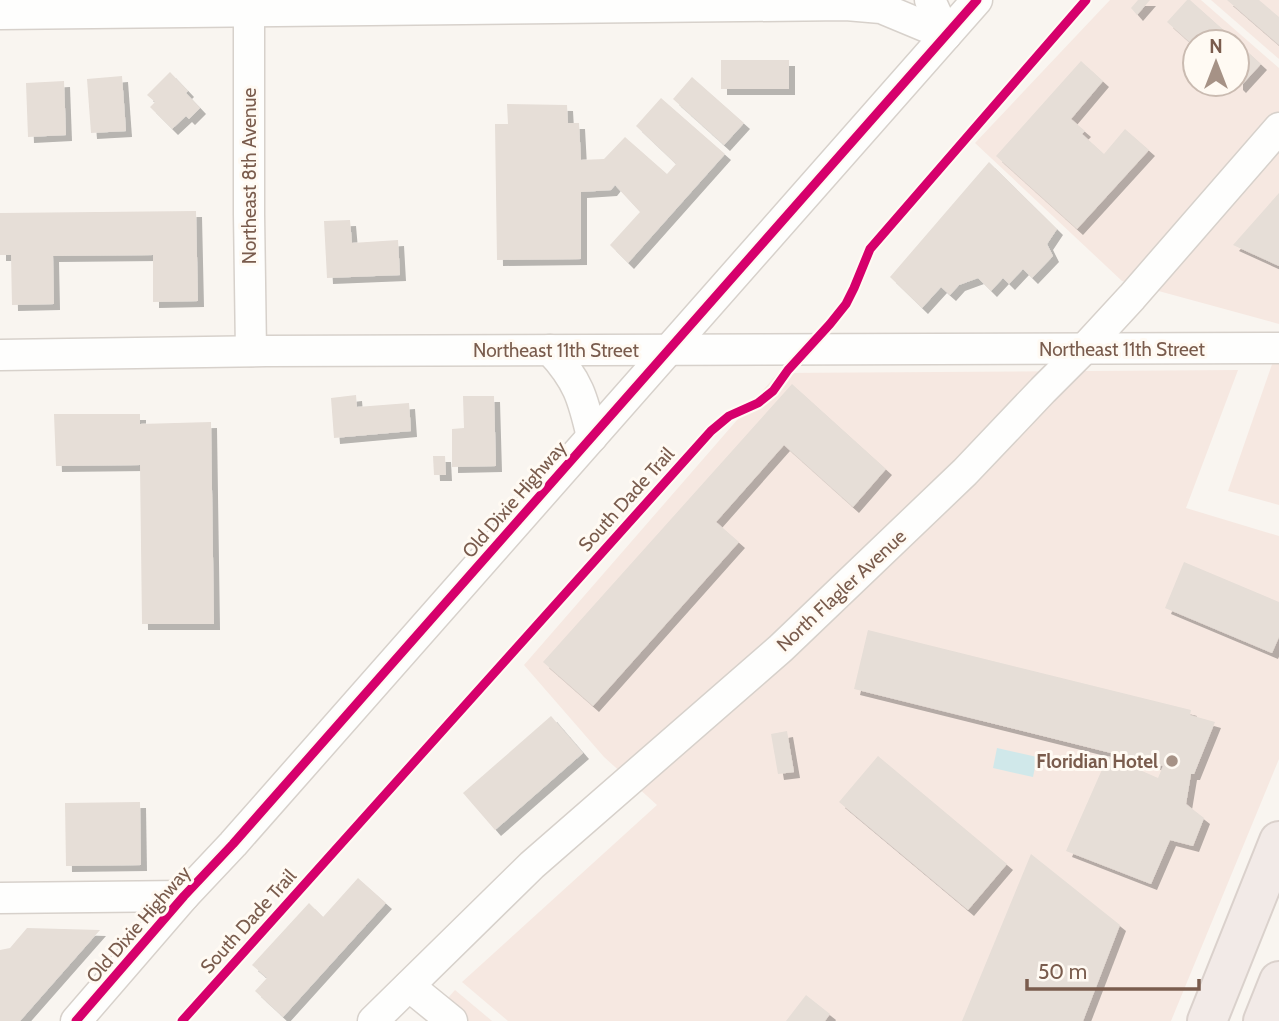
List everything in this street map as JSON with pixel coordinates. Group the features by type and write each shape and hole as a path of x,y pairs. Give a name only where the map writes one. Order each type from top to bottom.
{"highway":[{"path":"1208,1021 1279,841"},
{"path":"1263,1021 1279,981"}],"street":[{"path":"930,0 946,35"},
{"name":"Old Dixie Highway","path":"76,1021 977,0"},
{"path":"0,14 249,6 846,5 881,9 946,35"},
{"name":"Northeast 8th Avenue","path":"249,6 251,352"},
{"name":"North Flagler Avenue","path":"373,1021 533,865 780,648 965,472 1085,348 1279,128"},
{"name":"Northeast 11th Street","path":"0,355 1279,348"},
{"path":"550,350 580,392 592,437"},
{"path":"0,898 184,896"},
{"path":"409,986 452,1021"}],"shaded area":[{"path":"1110,0 1201,0 1233,28 1181,28 1181,98 1251,98 1251,44 1279,68 1279,324 1122,281 975,143"},
{"path":"1211,0 1279,0 1279,59 1251,35 1251,28 1243,28"},
{"path":"1279,344 1279,505 1228,491"},
{"path":"1238,370 1186,508 1279,536 1279,759 1171,1021 508,1021 462,982 657,805 604,757 524,665 778,373"},
{"path":"455,990 492,1021 428,1021"}],"water":[{"path":"997,748 1037,757 1033,777 993,768"}],"building":[{"path":"1138,0 1150,0 1137,15 1131,8"},
{"path":"1190,0 1221,28 1181,28 1181,34 1167,22"},
{"path":"1227,0 1259,0 1279,17 1279,45"},
{"path":"1251,55 1261,64 1251,75"},
{"path":"721,60 789,60 789,89 721,89"},
{"path":"1081,61 1103,81 1071,119 1085,131 1082,134 1104,154 1125,129 1149,150 1077,229 996,156"},
{"path":"170,72 200,108 189,119 186,116 172,129 150,107 155,102 147,95"},
{"path":"122,76 126,131 91,133 87,79"},
{"path":"692,77 744,123 724,145 673,99"},
{"path":"64,81 66,135 28,137 26,83"},
{"path":"661,98 725,154 628,263 610,245 640,212 615,185 611,190 581,192 581,259 497,260 495,124 508,124 507,104 567,105 568,123 579,123 581,160 604,159 625,137 667,174 676,164 636,126"},
{"path":"989,162 1057,229 1047,244 1053,256 1032,278 1023,269 1009,284 1003,278 991,291 978,278 959,285 950,295 941,287 922,308 890,277"},
{"path":"1279,193 1279,266 1233,245"},
{"path":"196,211 198,301 153,302 153,255 53,256 54,304 12,305 11,255 0,255 0,213"},
{"path":"350,220 352,243 398,240 400,275 327,278 324,221"},
{"path":"792,384 886,469 853,507 784,445 716,522 739,542 593,706 543,662"},
{"path":"356,395 357,407 409,403 411,431 334,438 331,398"},
{"path":"463,396 494,396 496,466 452,467 452,429 464,428"},
{"path":"54,414 140,414 140,424 211,422 214,624 142,624 140,465 56,466"},
{"path":"433,456 445,456 446,475 434,475"},
{"path":"1184,562 1279,602 1279,637 1272,653 1165,608"},
{"name":"Floridian Hotel","path":"868,630 1191,710 1190,715 1215,722 1194,774 1191,774 1186,804 1204,818 1193,846 1170,840 1151,884 1066,851 1108,756 1158,778 1163,766 854,689"},
{"path":"551,716 583,753 495,830 463,793"},
{"path":"787,731 794,772 778,774 771,734"},
{"path":"878,756 1007,864 968,910 839,802"},
{"path":"140,802 141,865 66,866 65,803"},
{"path":"1031,854 1120,925 1083,1021 962,1021"},
{"path":"358,878 386,903 283,1017 255,991 267,978 252,965 309,903 323,917"},
{"path":"27,928 100,930 20,1021 0,1021 0,950 10,948"},
{"path":"806,995 830,1014 825,1021 786,1021"}],"cycle path":[{"path":"76,1021 977,0"},
{"name":"South Dade Trail","path":"182,1021 711,431 729,416 758,403 773,391 846,304 870,249 1086,0"}],"place":[{"name":"Floridian Hotel","path":"1172,761"}]}
